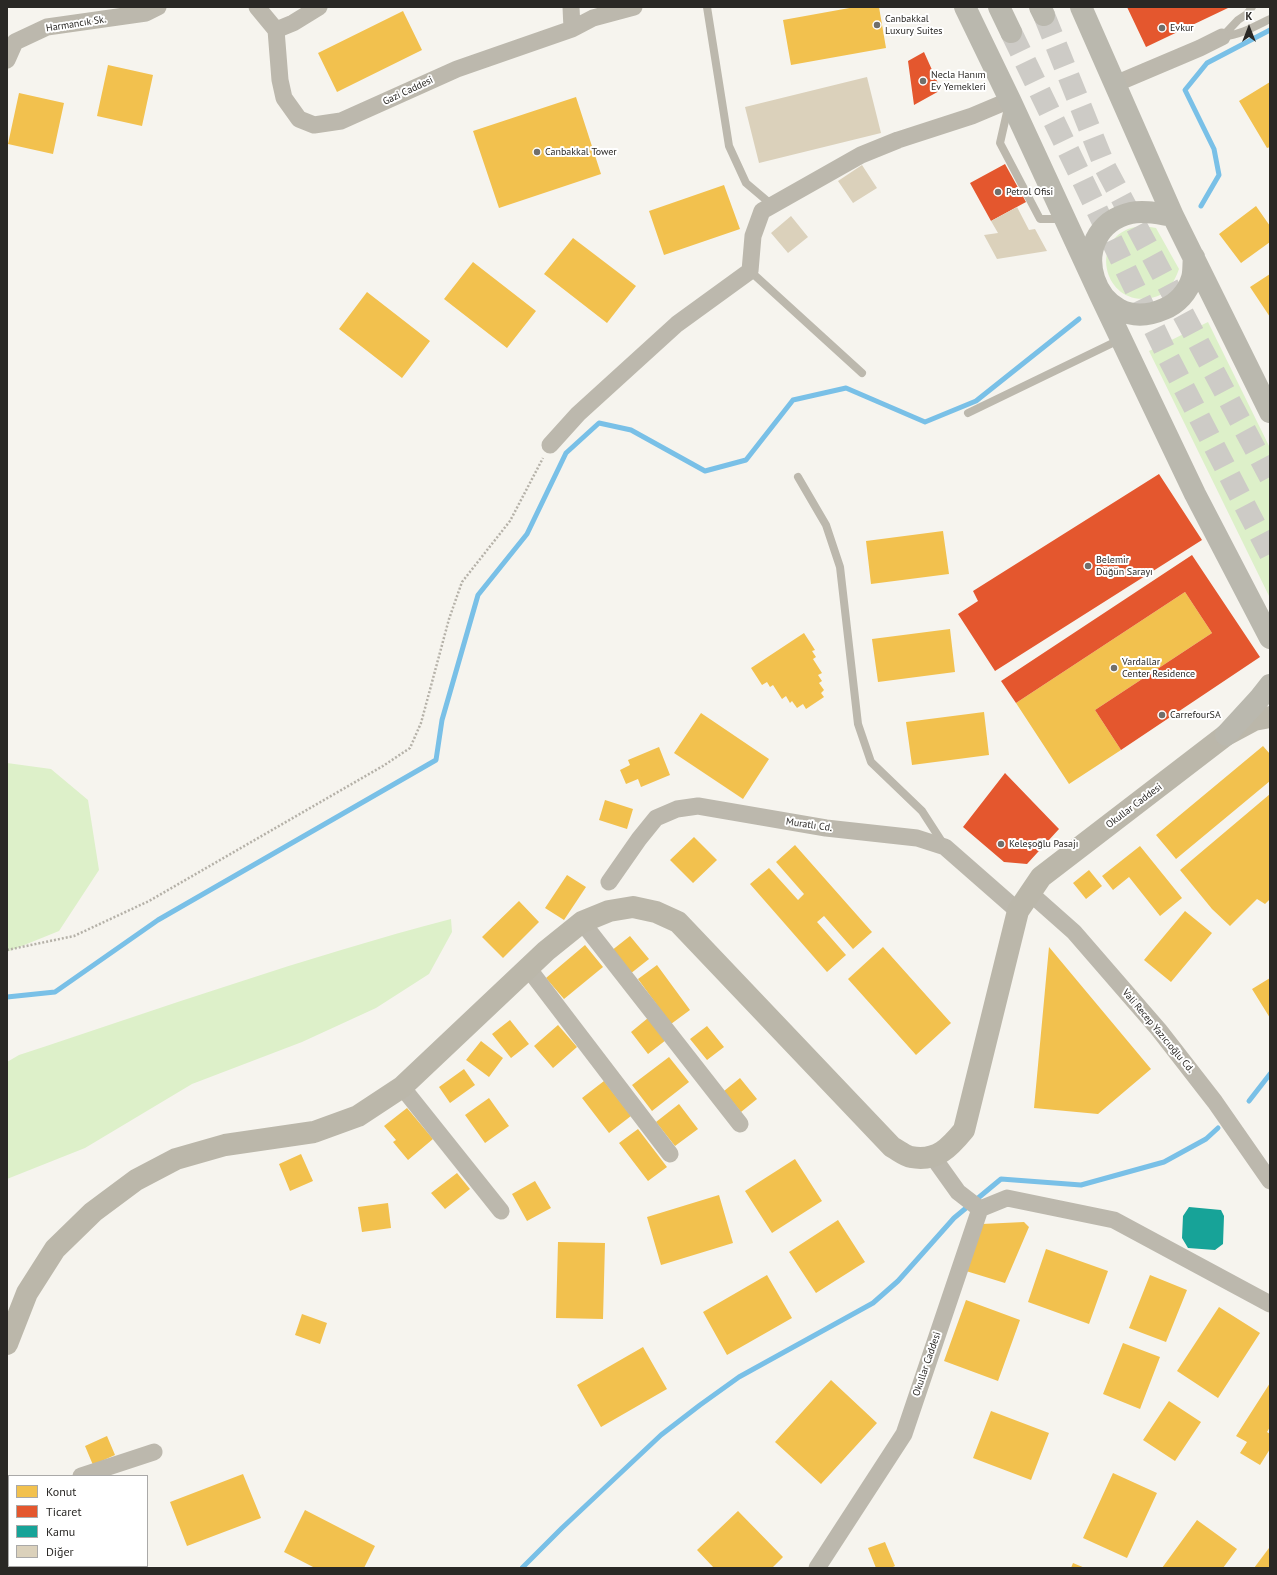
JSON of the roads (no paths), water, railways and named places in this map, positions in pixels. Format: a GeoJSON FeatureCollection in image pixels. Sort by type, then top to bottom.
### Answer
{"type":"FeatureCollection","features":[{"type":"Feature","properties":{"kind":"highway"},"geometry":{"type":"LineString","coordinates":[[965,7],[1195,494],[1270,638]]}},
{"type":"Feature","properties":{"kind":"highway"},"geometry":{"type":"LineString","coordinates":[[999,7],[1010,32]]}},
{"type":"Feature","properties":{"kind":"highway"},"geometry":{"type":"LineString","coordinates":[[1081,7],[1173,216],[1270,412]]}},
{"type":"Feature","properties":{"kind":"highway"},"geometry":{"type":"LineString","coordinates":[[1173,216],[1150,212],[1132,213],[1115,219],[1104,229],[1096,242],[1091,256],[1091,271],[1095,283],[1106,300],[1120,310],[1137,315],[1155,313],[1171,306],[1184,294],[1192,278],[1194,257]]}},
{"type":"Feature","properties":{"kind":"highway"},"geometry":{"type":"LineString","coordinates":[[1226,734],[1270,685]]}},
{"type":"Feature","properties":{"kind":"street","name":"Harmancık Sk."},"geometry":{"type":"LineString","coordinates":[[7,60],[15,42],[47,27],[146,13],[158,7]]}},
{"type":"Feature","properties":{"kind":"street"},"geometry":{"type":"LineString","coordinates":[[257,7],[276,30],[293,23],[319,7]]}},
{"type":"Feature","properties":{"kind":"street"},"geometry":{"type":"LineString","coordinates":[[571,7],[572,28]]}},
{"type":"Feature","properties":{"kind":"street","name":"Gazi Caddesi"},"geometry":{"type":"LineString","coordinates":[[276,30],[280,80],[284,98],[299,119],[314,125],[341,121],[457,69],[572,28],[593,18],[634,7]]}},
{"type":"Feature","properties":{"kind":"street"},"geometry":{"type":"LineString","coordinates":[[1115,84],[1200,48],[1222,37]]}},
{"type":"Feature","properties":{"kind":"street"},"geometry":{"type":"LineString","coordinates":[[550,445],[578,414],[677,324],[750,271],[754,236],[762,211],[861,155],[898,140],[972,116],[1010,100]]}},
{"type":"Feature","properties":{"kind":"street","name":"Okullar Caddesi"},"geometry":{"type":"LineString","coordinates":[[932,1157],[949,1148],[964,1130],[1018,911],[1036,885],[1226,734],[1254,720],[1270,717]]}},
{"type":"Feature","properties":{"kind":"street","name":"Muratlı Cd."},"geometry":{"type":"LineString","coordinates":[[609,882],[639,838],[656,818],[677,809],[698,806],[826,828],[917,838],[945,847],[1018,911]]}},
{"type":"Feature","properties":{"kind":"street","name":"Vali Recep Yazıcıoğlu Cd."},"geometry":{"type":"LineString","coordinates":[[1036,885],[1074,932],[1159,1030],[1215,1102],[1270,1181]]}},
{"type":"Feature","properties":{"kind":"street"},"geometry":{"type":"LineString","coordinates":[[7,1344],[27,1293],[55,1250],[94,1212],[136,1180],[176,1159],[225,1146],[314,1132],[358,1116],[402,1087],[528,968],[582,922],[609,911],[633,907],[656,912],[678,922],[892,1147],[911,1157],[932,1157],[958,1192],[980,1209],[1007,1198],[1114,1220],[1270,1304]]}},
{"type":"Feature","properties":{"kind":"street"},"geometry":{"type":"LineString","coordinates":[[582,922],[740,1124]]}},
{"type":"Feature","properties":{"kind":"street"},"geometry":{"type":"LineString","coordinates":[[528,968],[670,1154]]}},
{"type":"Feature","properties":{"kind":"street"},"geometry":{"type":"LineString","coordinates":[[402,1087],[501,1211]]}},
{"type":"Feature","properties":{"kind":"street","name":"Okullar Caddesi"},"geometry":{"type":"LineString","coordinates":[[817,1568],[904,1434],[980,1209]]}},
{"type":"Feature","properties":{"kind":"street"},"geometry":{"type":"LineString","coordinates":[[84,1475],[154,1452]]}},
{"type":"Feature","properties":{"kind":"lane"},"geometry":{"type":"LineString","coordinates":[[707,7],[729,146],[746,183],[772,205]]}},
{"type":"Feature","properties":{"kind":"lane"},"geometry":{"type":"LineString","coordinates":[[1222,37],[1238,20],[1247,14],[1252,7]]}},
{"type":"Feature","properties":{"kind":"lane"},"geometry":{"type":"LineString","coordinates":[[1222,37],[1247,31],[1270,19]]}},
{"type":"Feature","properties":{"kind":"lane"},"geometry":{"type":"LineString","coordinates":[[750,271],[862,373]]}},
{"type":"Feature","properties":{"kind":"lane"},"geometry":{"type":"LineString","coordinates":[[968,413],[1122,339]]}},
{"type":"Feature","properties":{"kind":"lane"},"geometry":{"type":"LineString","coordinates":[[798,477],[826,525],[840,568],[858,724],[871,762],[922,811],[945,847]]}},
{"type":"Feature","properties":{"kind":"waterway"},"geometry":{"type":"LineString","coordinates":[[1201,206],[1219,175],[1214,149],[1185,90],[1207,63],[1270,30]]}},
{"type":"Feature","properties":{"kind":"waterway"},"geometry":{"type":"LineString","coordinates":[[7,997],[55,992],[158,920],[436,760],[442,720],[478,595],[527,534],[566,453],[599,423],[631,430],[705,471],[746,460],[793,400],[846,388],[925,422],[976,401],[1079,319]]}},
{"type":"Feature","properties":{"kind":"waterway"},"geometry":{"type":"LineString","coordinates":[[1249,1101],[1270,1074]]}},
{"type":"Feature","properties":{"kind":"waterway"},"geometry":{"type":"LineString","coordinates":[[522,1568],[562,1528],[661,1435],[739,1377],[873,1303],[898,1281],[954,1218],[1001,1179],[1081,1185],[1164,1162],[1206,1139],[1218,1128]]}},
{"type":"Feature","properties":{"kind":"tunnel"},"geometry":{"type":"LineString","coordinates":[[1044,15],[1105,167],[1270,477]]}},
{"type":"Feature","properties":{"kind":"tunnel"},"geometry":{"type":"LineString","coordinates":[[1011,32],[1167,355],[1270,554]]}},
{"type":"Feature","properties":{"kind":"place","name":"Canbakkal Luxury Suites"},"geometry":{"type":"Point","coordinates":[877,25]}},
{"type":"Feature","properties":{"kind":"place","name":"Evkur"},"geometry":{"type":"Point","coordinates":[1162,28]}},
{"type":"Feature","properties":{"kind":"place","name":"Necla Hanım Ev Yemekleri"},"geometry":{"type":"Point","coordinates":[923,81]}},
{"type":"Feature","properties":{"kind":"place","name":"Canbakkal Tower"},"geometry":{"type":"Point","coordinates":[537,152]}},
{"type":"Feature","properties":{"kind":"place","name":"Petrol Ofisi"},"geometry":{"type":"Point","coordinates":[998,192]}},
{"type":"Feature","properties":{"kind":"place","name":"Belemir Düğün Sarayı"},"geometry":{"type":"Point","coordinates":[1088,566]}},
{"type":"Feature","properties":{"kind":"place","name":"Vardallar Center Residence"},"geometry":{"type":"Point","coordinates":[1114,668]}},
{"type":"Feature","properties":{"kind":"place","name":"CarrefourSA"},"geometry":{"type":"Point","coordinates":[1162,715]}},
{"type":"Feature","properties":{"kind":"place","name":"Keleşoğlu Pasajı"},"geometry":{"type":"Point","coordinates":[1001,844]}}]}
